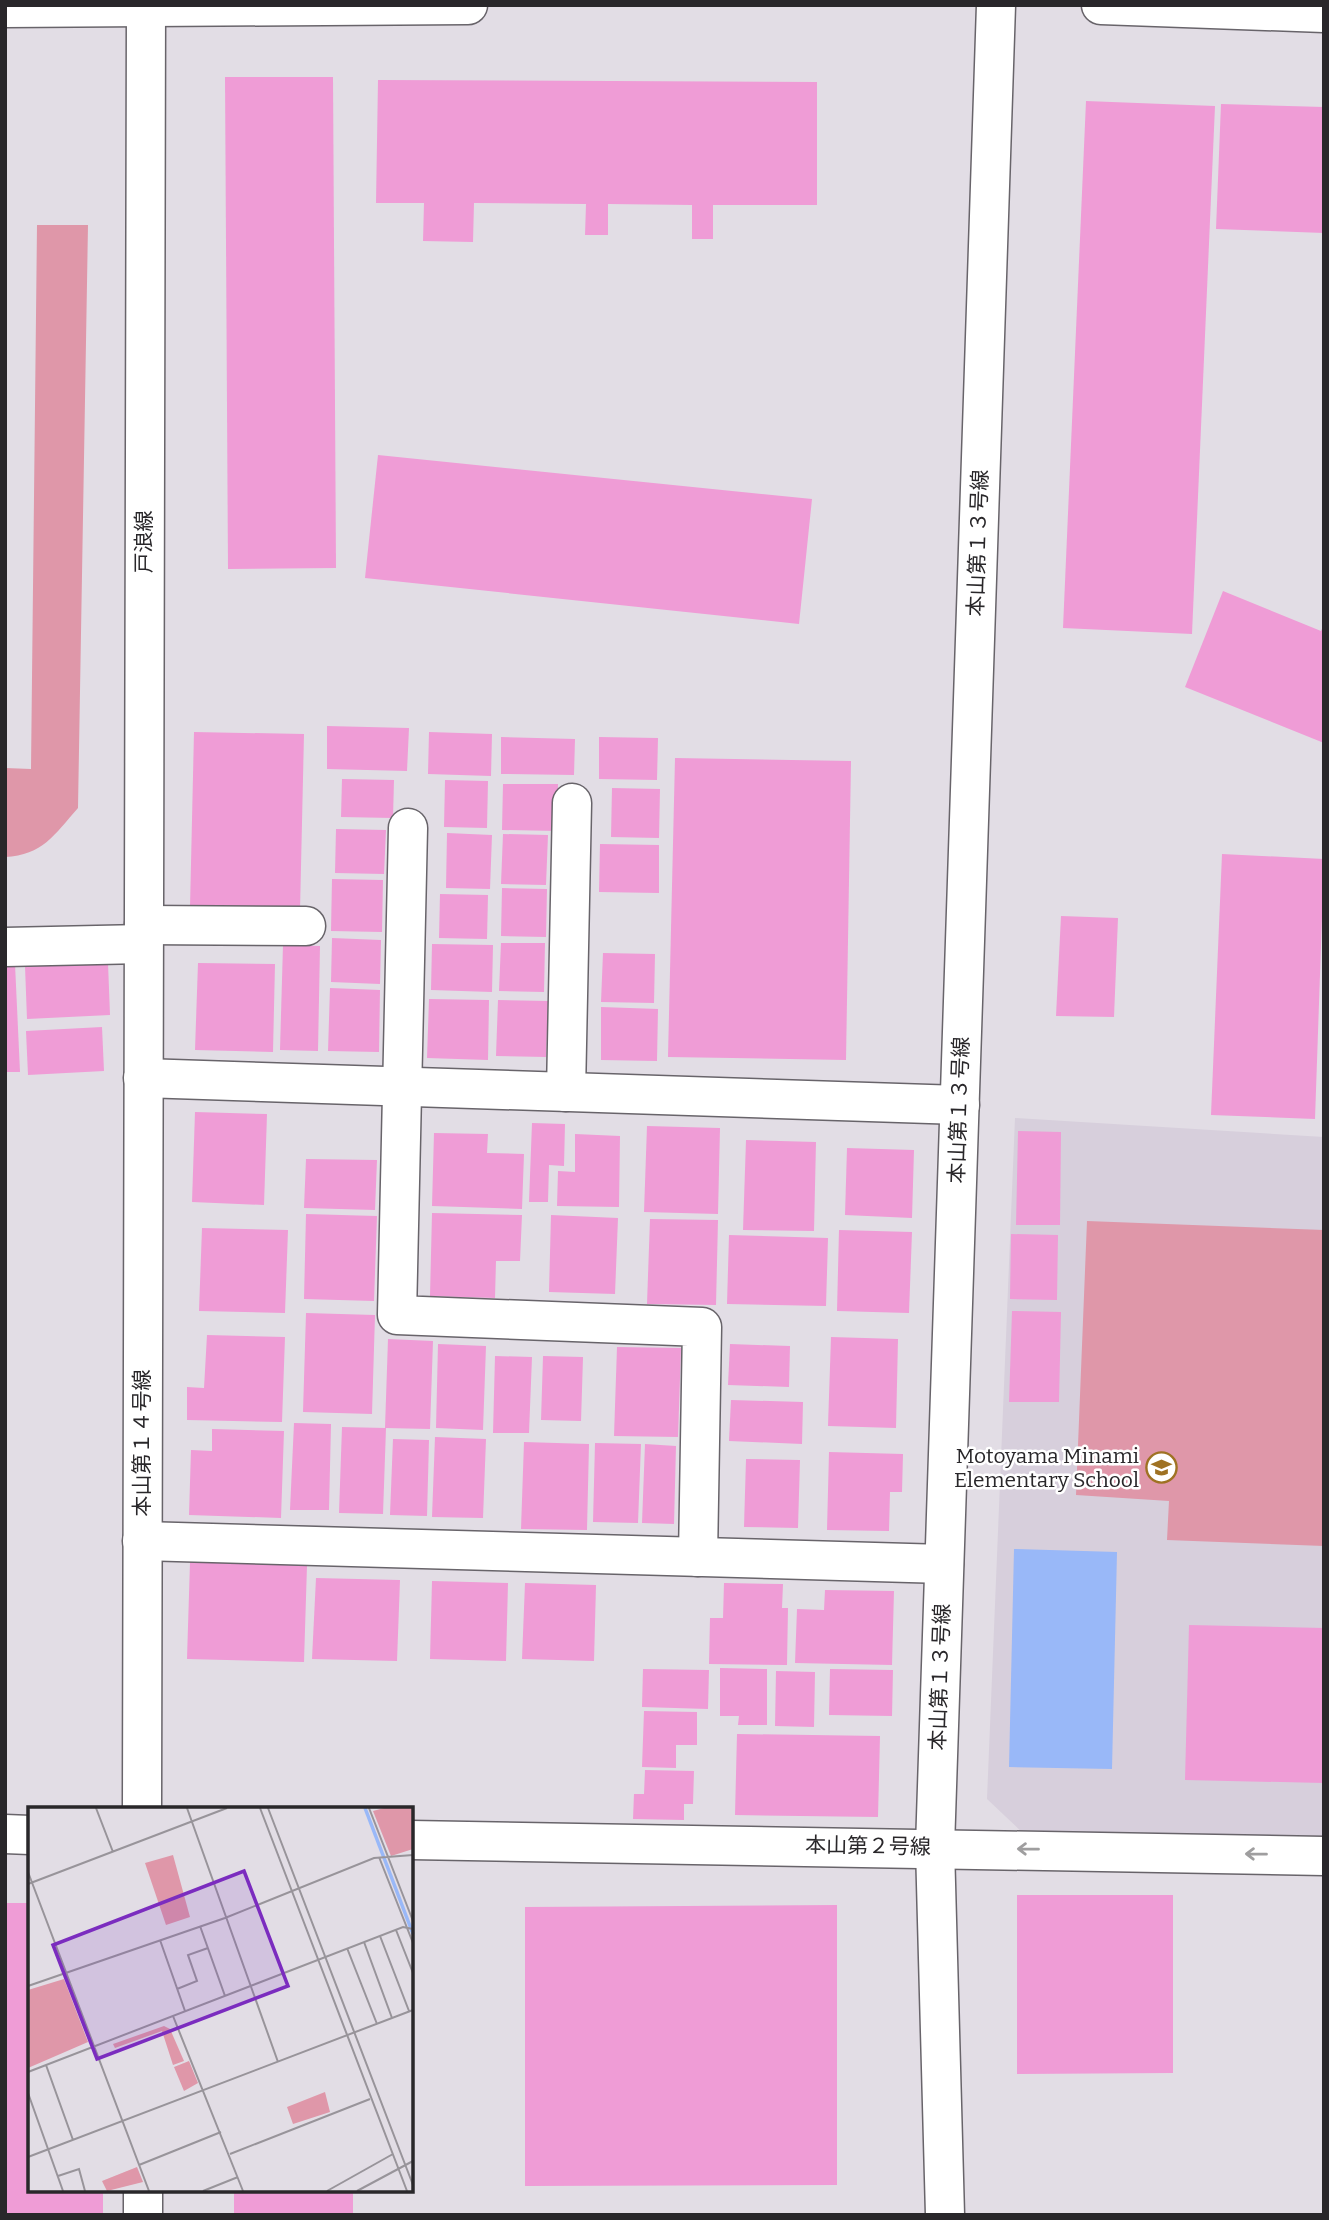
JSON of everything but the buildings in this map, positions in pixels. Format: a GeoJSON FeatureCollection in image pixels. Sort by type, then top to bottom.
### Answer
{"type":"FeatureCollection","features":[{"type":"Feature","properties":{"kind":"street"},"geometry":{"type":"LineString","coordinates":[[5,8],[468,5]]}},
{"type":"Feature","properties":{"kind":"street","name":"本山第１３号線"},"geometry":{"type":"LineString","coordinates":[[945,2215],[934,1847],[996,5]]}},
{"type":"Feature","properties":{"kind":"street"},"geometry":{"type":"LineString","coordinates":[[1101,5],[1324,13]]}},
{"type":"Feature","properties":{"kind":"street","name":"戸浪線"},"geometry":{"type":"LineString","coordinates":[[144,1078],[146,6]]}},
{"type":"Feature","properties":{"kind":"street"},"geometry":{"type":"LineString","coordinates":[[566,1092],[572,803]]}},
{"type":"Feature","properties":{"kind":"street"},"geometry":{"type":"LineString","coordinates":[[408,828],[397,1315],[702,1327],[698,1557]]}},
{"type":"Feature","properties":{"kind":"street"},"geometry":{"type":"LineString","coordinates":[[5,947],[144,934],[306,926]]}},
{"type":"Feature","properties":{"kind":"street"},"geometry":{"type":"LineString","coordinates":[[144,1078],[960,1105]]}},
{"type":"Feature","properties":{"kind":"street","name":"本山第１４号線"},"geometry":{"type":"LineString","coordinates":[[142,1807],[144,1078]]}},
{"type":"Feature","properties":{"kind":"street"},"geometry":{"type":"LineString","coordinates":[[142,1541],[944,1564]]}},
{"type":"Feature","properties":{"kind":"street"},"geometry":{"type":"LineString","coordinates":[[5,1834],[28,1835]]}},
{"type":"Feature","properties":{"kind":"street","name":"本山第２号線"},"geometry":{"type":"LineString","coordinates":[[413,1840],[934,1847],[1324,1856]]}},
{"type":"Feature","properties":{"kind":"street"},"geometry":{"type":"LineString","coordinates":[[142,2192],[142,2215]]}},
{"type":"Feature","properties":{"kind":"shaded area"},"geometry":{"type":"Polygon","coordinates":[[[37,225],[88,225],[78,808],[47,842],[29,852],[5,857],[5,768],[31,769],[37,225]]]}},
{"type":"Feature","properties":{"kind":"shaded area","name":"Motoyama Minami Elementary School"},"geometry":{"type":"Polygon","coordinates":[[[1015,1118],[1324,1137],[1324,1840],[1024,1834],[987,1799],[1015,1118]]]}},
{"type":"Feature","properties":{"kind":"shaded area"},"geometry":{"type":"Polygon","coordinates":[[[1087,1221],[1324,1230],[1324,1546],[1167,1540],[1169,1501],[1076,1495],[1087,1221]]]}},
{"type":"Feature","properties":{"kind":"water"},"geometry":{"type":"Polygon","coordinates":[[[1014,1549],[1117,1552],[1112,1769],[1009,1767],[1014,1549]]]}},
{"type":"Feature","properties":{"kind":"place","name":"Motoyama Minami Elementary School"},"geometry":{"type":"Point","coordinates":[1162,1468]}}]}
